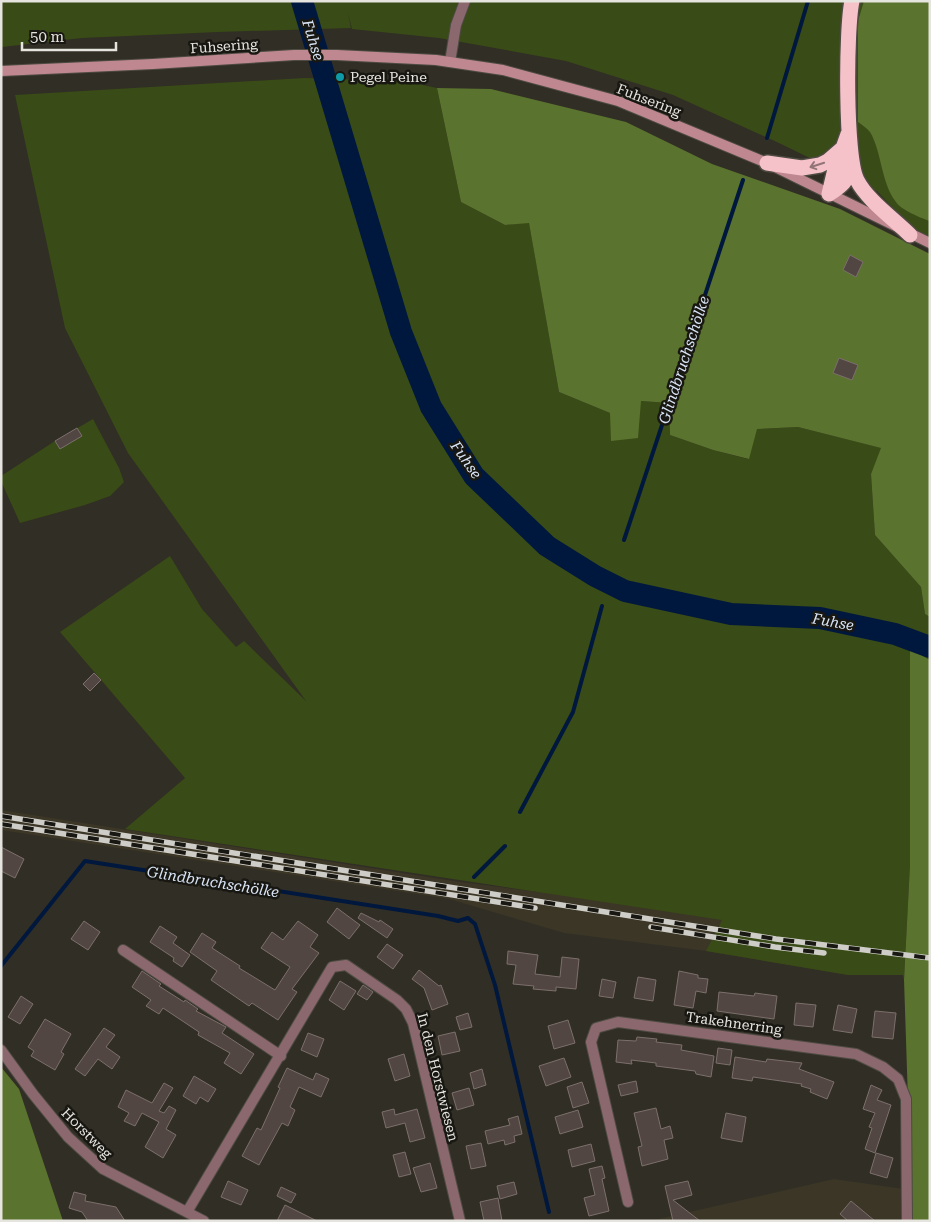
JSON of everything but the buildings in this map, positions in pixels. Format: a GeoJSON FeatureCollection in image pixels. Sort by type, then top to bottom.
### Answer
{"type":"FeatureCollection","features":[{"type":"Feature","properties":{"kind":"highway"},"geometry":{"type":"LineString","coordinates":[[852,1],[849,34],[849,132],[852,166],[863,190],[910,234]]}},
{"type":"Feature","properties":{"kind":"highway"},"geometry":{"type":"LineString","coordinates":[[829,194],[835,168],[849,132]]}},
{"type":"Feature","properties":{"kind":"highway"},"geometry":{"type":"LineString","coordinates":[[767,162],[802,168],[811,167],[828,161],[843,148]]}},
{"type":"Feature","properties":{"kind":"highway"},"geometry":{"type":"LineString","coordinates":[[829,194],[842,186],[847,180],[852,166]]}},
{"type":"Feature","properties":{"kind":"main road","name":"Fuhsering"},"geometry":{"type":"LineString","coordinates":[[4,71],[294,55],[337,55],[450,62],[510,72],[618,101],[767,162],[930,243]]}},
{"type":"Feature","properties":{"kind":"street"},"geometry":{"type":"LineString","coordinates":[[450,62],[456,25],[465,1]]}},
{"type":"Feature","properties":{"kind":"street"},"geometry":{"type":"LineString","coordinates":[[124,950],[281,1056]]}},
{"type":"Feature","properties":{"kind":"street","name":"In den Horstwiesen"},"geometry":{"type":"LineString","coordinates":[[187,1212],[332,967],[346,965],[397,1000],[406,1009],[413,1023],[460,1221]]}},
{"type":"Feature","properties":{"kind":"street","name":"Trakehnerring"},"geometry":{"type":"LineString","coordinates":[[628,1202],[591,1042],[596,1028],[618,1022],[856,1054],[883,1067],[898,1079],[906,1099],[908,1221]]}},
{"type":"Feature","properties":{"kind":"street","name":"Horstweg"},"geometry":{"type":"LineString","coordinates":[[1,1050],[33,1094],[68,1136],[103,1169],[204,1221]]}},
{"type":"Feature","properties":{"kind":"shaded area"},"geometry":{"type":"Polygon","coordinates":[[[1,810],[454,881],[836,930],[904,975],[848,975],[706,951],[564,933],[449,899],[1,830],[1,810]]]}},
{"type":"Feature","properties":{"kind":"shaded area"},"geometry":{"type":"Polygon","coordinates":[[[834,1179],[911,1190],[912,1221],[650,1221],[834,1179]]]}},
{"type":"Feature","properties":{"kind":"green space"},"geometry":{"type":"Polygon","coordinates":[[[1,1],[930,1],[930,247],[877,191],[779,143],[673,95],[566,61],[439,38],[352,29],[348,13],[351,28],[82,38],[2,47],[1,1]]]}},
{"type":"Feature","properties":{"kind":"green space"},"geometry":{"type":"Polygon","coordinates":[[[864,1],[930,1],[930,221],[907,211],[896,202],[887,186],[874,140],[869,131],[858,122],[858,21],[864,1]]]}},
{"type":"Feature","properties":{"kind":"green space"},"geometry":{"type":"Polygon","coordinates":[[[305,78],[404,81],[437,88],[461,202],[505,225],[529,222],[559,392],[610,413],[641,401],[669,403],[670,435],[713,450],[748,459],[756,429],[798,427],[882,448],[871,474],[875,535],[921,587],[925,614],[930,617],[930,660],[911,650],[910,865],[904,980],[903,975],[848,975],[706,951],[722,920],[125,829],[185,778],[60,632],[170,556],[202,609],[236,647],[244,641],[306,701],[128,453],[65,328],[15,95],[305,78]]]}},
{"type":"Feature","properties":{"kind":"green space"},"geometry":{"type":"Polygon","coordinates":[[[437,88],[491,89],[626,122],[712,164],[840,209],[930,254],[930,617],[925,614],[921,587],[875,535],[871,474],[881,448],[798,427],[757,429],[749,459],[713,450],[670,435],[669,403],[641,401],[638,438],[611,441],[610,413],[559,392],[529,223],[505,225],[461,202],[437,88]]]}},
{"type":"Feature","properties":{"kind":"green space"},"geometry":{"type":"Polygon","coordinates":[[[93,419],[119,468],[124,482],[110,496],[20,523],[1,481],[1,476],[93,419]]]}},
{"type":"Feature","properties":{"kind":"green space"},"geometry":{"type":"Polygon","coordinates":[[[910,649],[930,660],[930,1221],[912,1221],[904,980],[910,865],[910,649]]]}},
{"type":"Feature","properties":{"kind":"green space"},"geometry":{"type":"Polygon","coordinates":[[[1,1067],[19,1089],[63,1221],[1,1221],[1,1067]]]}},
{"type":"Feature","properties":{"kind":"waterway","name":"Fuhse"},"geometry":{"type":"LineString","coordinates":[[302,1],[401,332],[431,407],[474,476],[547,546],[595,576],[625,591],[731,614],[820,618],[895,634],[930,647]]}},
{"type":"Feature","properties":{"kind":"waterway","name":"Glindbruchschölke"},"geometry":{"type":"LineString","coordinates":[[767,138],[808,1]]}},
{"type":"Feature","properties":{"kind":"waterway","name":"Glindbruchschölke"},"geometry":{"type":"LineString","coordinates":[[624,540],[743,180]]}},
{"type":"Feature","properties":{"kind":"waterway","name":"Glindbruchschölke"},"geometry":{"type":"LineString","coordinates":[[520,812],[573,712],[602,606]]}},
{"type":"Feature","properties":{"kind":"waterway","name":"Glindbruchschölke"},"geometry":{"type":"LineString","coordinates":[[474,877],[505,846]]}},
{"type":"Feature","properties":{"kind":"waterway","name":"Glindbruchschölke"},"geometry":{"type":"LineString","coordinates":[[1,966],[85,861],[438,916],[458,921],[468,918]]}},
{"type":"Feature","properties":{"kind":"waterway"},"geometry":{"type":"LineString","coordinates":[[468,918],[475,924],[495,985],[549,1212]]}},
{"type":"Feature","properties":{"kind":"railway"},"geometry":{"type":"LineString","coordinates":[[1,816],[776,939],[930,958]]}},
{"type":"Feature","properties":{"kind":"railway"},"geometry":{"type":"LineString","coordinates":[[1,824],[535,908]]}},
{"type":"Feature","properties":{"kind":"railway"},"geometry":{"type":"LineString","coordinates":[[651,927],[824,953]]}},
{"type":"Feature","properties":{"kind":"place","name":"Pegel Peine"},"geometry":{"type":"Point","coordinates":[340,77]}}]}
